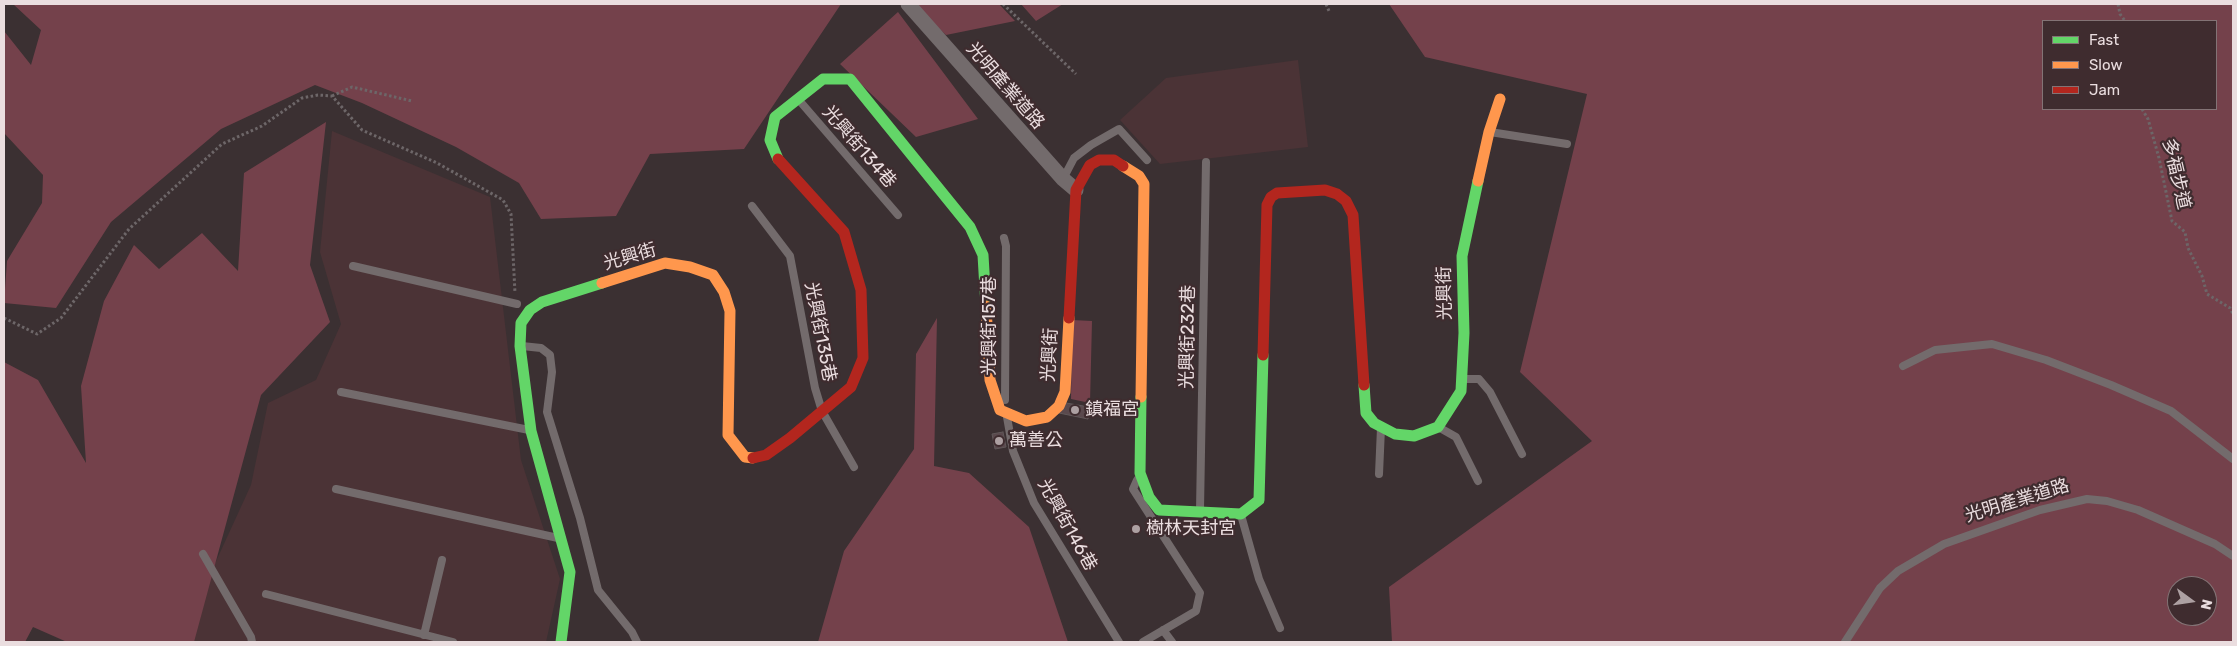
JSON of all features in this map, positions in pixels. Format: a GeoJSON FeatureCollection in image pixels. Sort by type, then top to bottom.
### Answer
{"type":"FeatureCollection","features":[{"type":"Feature","properties":{"kind":"street","name":"光明產業道路"},"geometry":{"type":"LineString","coordinates":[[908,4],[1062,179],[1076,190]]}},
{"type":"Feature","properties":{"kind":"street","name":"光興街"},"geometry":{"type":"LineString","coordinates":[[561,642],[570,572],[559,538],[531,431],[520,346],[521,323],[530,310],[542,302],[666,263],[690,267],[713,275],[724,292],[730,311],[728,435],[745,457],[756,459],[766,455],[790,438],[851,386],[863,358],[861,290],[844,232],[778,158],[770,140],[775,116],[823,79],[850,79],[970,227],[983,255],[990,380],[1000,410],[1026,420],[1047,417],[1059,406],[1066,392],[1076,190],[1090,165],[1099,160],[1114,160],[1140,176],[1144,184],[1145,207],[1140,473],[1149,497],[1159,510],[1241,514]]}},
{"type":"Feature","properties":{"kind":"street","name":"光興街"},"geometry":{"type":"LineString","coordinates":[[1438,427],[1461,391],[1464,333],[1462,256],[1489,132],[1500,99]]}},
{"type":"Feature","properties":{"kind":"street"},"geometry":{"type":"LineString","coordinates":[[1241,514],[1258,500],[1261,482],[1266,220],[1267,206],[1271,197],[1276,194],[1325,190],[1337,194],[1346,201],[1353,215],[1366,413],[1381,428],[1396,434],[1414,436],[1438,427]]}},
{"type":"Feature","properties":{"kind":"lane","name":"光興街134巷"},"geometry":{"type":"LineString","coordinates":[[798,99],[898,215]]}},
{"type":"Feature","properties":{"kind":"lane"},"geometry":{"type":"LineString","coordinates":[[1062,179],[1074,158],[1091,145],[1119,129],[1147,160]]}},
{"type":"Feature","properties":{"kind":"lane"},"geometry":{"type":"LineString","coordinates":[[1489,132],[1567,144]]}},
{"type":"Feature","properties":{"kind":"lane","name":"光興街232巷"},"geometry":{"type":"LineString","coordinates":[[1200,513],[1206,162]]}},
{"type":"Feature","properties":{"kind":"lane","name":"光興街135巷"},"geometry":{"type":"LineString","coordinates":[[752,206],[790,256],[815,388],[822,411],[854,467]]}},
{"type":"Feature","properties":{"kind":"lane","name":"光興街157巷"},"geometry":{"type":"LineString","coordinates":[[1004,238],[1006,246],[1005,391],[1007,414]]}},
{"type":"Feature","properties":{"kind":"lane"},"geometry":{"type":"LineString","coordinates":[[353,266],[517,304]]}},
{"type":"Feature","properties":{"kind":"lane"},"geometry":{"type":"LineString","coordinates":[[1903,366],[1935,350],[1992,344],[2046,360],[2171,411],[2233,459]]}},
{"type":"Feature","properties":{"kind":"lane"},"geometry":{"type":"LineString","coordinates":[[520,346],[541,348],[550,355],[552,372],[547,412],[580,518],[598,590],[632,632],[637,642]]}},
{"type":"Feature","properties":{"kind":"lane"},"geometry":{"type":"LineString","coordinates":[[1462,379],[1479,379],[1490,392],[1522,454]]}},
{"type":"Feature","properties":{"kind":"lane"},"geometry":{"type":"LineString","coordinates":[[341,392],[531,431]]}},
{"type":"Feature","properties":{"kind":"lane","name":"光興街146巷"},"geometry":{"type":"LineString","coordinates":[[1007,414],[1013,451],[1034,503],[1119,642]]}},
{"type":"Feature","properties":{"kind":"lane"},"geometry":{"type":"LineString","coordinates":[[1438,427],[1456,437],[1478,481]]}},
{"type":"Feature","properties":{"kind":"lane"},"geometry":{"type":"LineString","coordinates":[[1379,474],[1381,428]]}},
{"type":"Feature","properties":{"kind":"lane"},"geometry":{"type":"LineString","coordinates":[[1140,473],[1133,489],[1200,593],[1196,611],[1143,642]]}},
{"type":"Feature","properties":{"kind":"lane"},"geometry":{"type":"LineString","coordinates":[[336,489],[559,538]]}},
{"type":"Feature","properties":{"kind":"lane","name":"光明產業道路"},"geometry":{"type":"LineString","coordinates":[[1845,642],[1880,588],[1898,571],[1944,544],[2040,510],[2087,499],[2107,501],[2138,510],[2215,544],[2233,556]]}},
{"type":"Feature","properties":{"kind":"lane"},"geometry":{"type":"LineString","coordinates":[[1241,514],[1259,580],[1280,628]]}},
{"type":"Feature","properties":{"kind":"lane"},"geometry":{"type":"LineString","coordinates":[[203,554],[251,637],[252,642]]}},
{"type":"Feature","properties":{"kind":"lane"},"geometry":{"type":"LineString","coordinates":[[424,635],[442,560]]}},
{"type":"Feature","properties":{"kind":"lane"},"geometry":{"type":"LineString","coordinates":[[266,594],[453,642]]}},
{"type":"Feature","properties":{"kind":"lane"},"geometry":{"type":"LineString","coordinates":[[1163,630],[1172,642]]}},
{"type":"Feature","properties":{"kind":"path"},"geometry":{"type":"LineString","coordinates":[[1004,4],[1076,74]]}},
{"type":"Feature","properties":{"kind":"path"},"geometry":{"type":"LineString","coordinates":[[1326,4],[1329,11]]}},
{"type":"Feature","properties":{"kind":"path"},"geometry":{"type":"LineString","coordinates":[[2118,4],[2120,14],[2124,20]]}},
{"type":"Feature","properties":{"kind":"path"},"geometry":{"type":"LineString","coordinates":[[4,318],[37,334],[61,318],[129,229],[222,144],[262,126],[302,98],[318,95],[332,96],[352,87],[412,101]]}},
{"type":"Feature","properties":{"kind":"path"},"geometry":{"type":"LineString","coordinates":[[332,96],[362,130],[437,164],[503,200],[511,214],[517,304]]}},
{"type":"Feature","properties":{"kind":"path","name":"多福步道"},"geometry":{"type":"LineString","coordinates":[[2143,110],[2148,119],[2159,158],[2172,221],[2185,232],[2188,248],[2202,276],[2207,294],[2230,308],[2233,314]]}},
{"type":"Feature","properties":{"kind":"shaded area"},"geometry":{"type":"Polygon","coordinates":[[[13,4],[841,4],[744,149],[650,154],[616,216],[541,219],[519,183],[456,147],[362,103],[315,85],[221,129],[111,222],[56,308],[4,303],[7,261],[42,203],[43,175],[4,133],[4,31],[31,65],[41,30],[13,4]]]}},
{"type":"Feature","properties":{"kind":"shaded area"},"geometry":{"type":"Polygon","coordinates":[[[912,4],[999,4],[1015,21],[946,35],[912,4]]]}},
{"type":"Feature","properties":{"kind":"shaded area"},"geometry":{"type":"Polygon","coordinates":[[[1021,4],[1063,4],[1036,21],[1021,4]]]}},
{"type":"Feature","properties":{"kind":"shaded area"},"geometry":{"type":"Polygon","coordinates":[[[1389,4],[2233,4],[2233,642],[1392,642],[1389,587],[1592,441],[1520,372],[1587,94],[1425,57],[1389,4]]]}},
{"type":"Feature","properties":{"kind":"shaded area"},"geometry":{"type":"Polygon","coordinates":[[[898,12],[978,119],[916,137],[840,64],[898,12]]]}},
{"type":"Feature","properties":{"kind":"shaded area"},"geometry":{"type":"Polygon","coordinates":[[[1298,60],[1308,147],[1160,164],[1120,120],[1166,78],[1298,60]]]}},
{"type":"Feature","properties":{"kind":"shaded area"},"geometry":{"type":"Polygon","coordinates":[[[326,122],[310,265],[330,322],[261,395],[194,642],[67,642],[33,627],[25,642],[4,642],[4,362],[38,380],[86,463],[81,386],[104,301],[134,245],[159,269],[202,233],[238,271],[244,173],[326,122]]]}},
{"type":"Feature","properties":{"kind":"shaded area"},"geometry":{"type":"Polygon","coordinates":[[[332,131],[490,197],[521,460],[560,579],[546,642],[179,642],[251,485],[268,403],[316,380],[341,324],[320,252],[332,131]]]}},
{"type":"Feature","properties":{"kind":"shaded area"},"geometry":{"type":"Polygon","coordinates":[[[937,318],[934,466],[969,473],[1029,527],[1068,642],[818,642],[844,551],[914,449],[916,354],[937,318]]]}},
{"type":"Feature","properties":{"kind":"shaded area"},"geometry":{"type":"Polygon","coordinates":[[[1072,320],[1092,321],[1090,403],[1071,399],[1072,320]]]}},
{"type":"Feature","properties":{"kind":"building","name":"鎮福宮"},"geometry":{"type":"Polygon","coordinates":[[[1066,403],[1089,407],[1088,419],[1059,413],[1066,403]]]}},
{"type":"Feature","properties":{"kind":"building","name":"萬善公"},"geometry":{"type":"Polygon","coordinates":[[[1003,432],[1006,447],[995,449],[992,434],[1003,432]]]}},
{"type":"Feature","properties":{"kind":"traffic: fast"},"geometry":{"type":"LineString","coordinates":[[778,159],[770,140],[775,117],[823,79],[850,79],[970,227],[983,255],[986,306]]}},
{"type":"Feature","properties":{"kind":"traffic: fast"},"geometry":{"type":"LineString","coordinates":[[1364,385],[1366,413],[1374,423],[1395,434],[1414,436],[1438,427],[1461,391],[1464,333],[1462,256],[1478,181]]}},
{"type":"Feature","properties":{"kind":"traffic: fast"},"geometry":{"type":"LineString","coordinates":[[561,642],[570,572],[531,431],[520,346],[521,323],[530,310],[542,302],[602,283]]}},
{"type":"Feature","properties":{"kind":"traffic: fast"},"geometry":{"type":"LineString","coordinates":[[1141,397],[1140,473],[1149,497],[1159,510],[1241,514],[1259,500],[1263,355]]}},
{"type":"Feature","properties":{"kind":"traffic: slow"},"geometry":{"type":"LineString","coordinates":[[1478,181],[1489,132],[1500,99]]}},
{"type":"Feature","properties":{"kind":"traffic: slow"},"geometry":{"type":"LineString","coordinates":[[1123,166],[1139,176],[1144,184],[1141,397]]}},
{"type":"Feature","properties":{"kind":"traffic: slow"},"geometry":{"type":"LineString","coordinates":[[602,283],[665,263],[690,267],[713,275],[724,292],[730,311],[728,435],[745,457],[753,458]]}},
{"type":"Feature","properties":{"kind":"traffic: slow"},"geometry":{"type":"LineString","coordinates":[[986,306],[990,380],[1000,410],[1026,421],[1047,417],[1059,406],[1065,392],[1069,318]]}},
{"type":"Feature","properties":{"kind":"traffic: jam"},"geometry":{"type":"LineString","coordinates":[[753,458],[766,455],[790,438],[851,387],[863,358],[861,290],[844,232],[778,159]]}},
{"type":"Feature","properties":{"kind":"traffic: jam"},"geometry":{"type":"LineString","coordinates":[[1069,318],[1076,190],[1090,165],[1099,160],[1114,160],[1123,166]]}},
{"type":"Feature","properties":{"kind":"traffic: jam"},"geometry":{"type":"LineString","coordinates":[[1263,355],[1267,205],[1271,197],[1277,193],[1325,190],[1337,194],[1346,201],[1353,215],[1364,385]]}},
{"type":"Feature","properties":{"kind":"place","name":"鎮福宮"},"geometry":{"type":"Point","coordinates":[1075,410]}},
{"type":"Feature","properties":{"kind":"place","name":"萬善公"},"geometry":{"type":"Point","coordinates":[999,441]}},
{"type":"Feature","properties":{"kind":"place","name":"樹林天封宮"},"geometry":{"type":"Point","coordinates":[1136,529]}}]}
